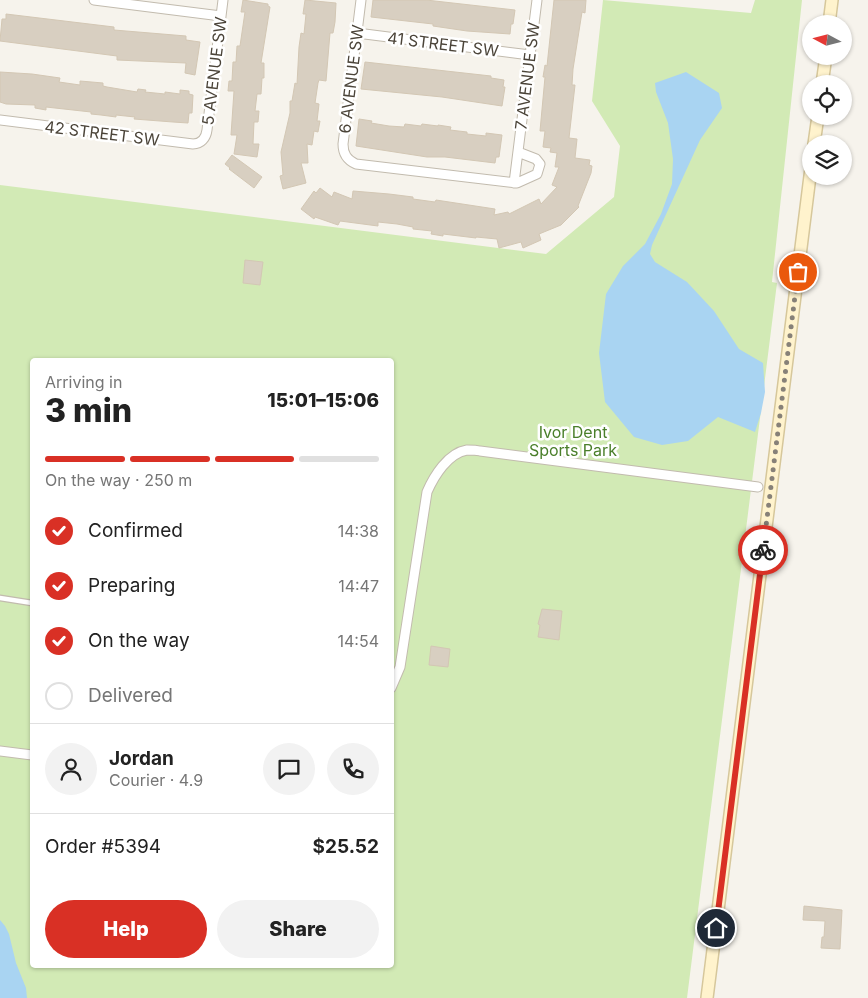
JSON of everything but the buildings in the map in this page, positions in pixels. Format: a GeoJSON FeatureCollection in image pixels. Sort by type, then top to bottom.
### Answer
{"type":"FeatureCollection","features":[{"type":"Feature","properties":{"kind":"main road"},"geometry":{"type":"LineString","coordinates":[[830,15],[832,0]]}},
{"type":"Feature","properties":{"kind":"main road"},"geometry":{"type":"LineString","coordinates":[[707,998],[809,185]]}},
{"type":"Feature","properties":{"kind":"street"},"geometry":{"type":"LineString","coordinates":[[94,0],[221,16]]}},
{"type":"Feature","properties":{"kind":"street","name":"5 AVENUE SW"},"geometry":{"type":"LineString","coordinates":[[203,140],[207,130],[223,0]]}},
{"type":"Feature","properties":{"kind":"street","name":"6 AVENUE SW"},"geometry":{"type":"LineString","coordinates":[[360,0],[343,144],[344,153],[347,158],[356,164],[514,183]]}},
{"type":"Feature","properties":{"kind":"street","name":"7 AVENUE SW"},"geometry":{"type":"LineString","coordinates":[[518,152],[536,159],[540,164],[540,168],[537,174],[532,177],[514,183],[537,0]]}},
{"type":"Feature","properties":{"kind":"street","name":"41 STREET SW"},"geometry":{"type":"LineString","coordinates":[[356,33],[530,55]]}},
{"type":"Feature","properties":{"kind":"street","name":"42 STREET SW"},"geometry":{"type":"LineString","coordinates":[[0,120],[193,144],[203,140]]}},
{"type":"Feature","properties":{"kind":"street"},"geometry":{"type":"LineString","coordinates":[[394,681],[400,667],[427,492],[432,480],[439,471],[457,455],[466,450],[758,487]]}},
{"type":"Feature","properties":{"kind":"street"},"geometry":{"type":"LineString","coordinates":[[0,751],[30,755]]}},
{"type":"Feature","properties":{"kind":"lane"},"geometry":{"type":"LineString","coordinates":[[0,598],[30,602]]}},
{"type":"Feature","properties":{"kind":"green space","name":"Ivor Dent Sports Park"},"geometry":{"type":"Polygon","coordinates":[[[603,0],[751,13],[755,0],[802,0],[772,282],[777,283],[687,998],[0,998],[0,185],[546,254],[614,197],[620,146],[592,101],[603,0]]]}},
{"type":"Feature","properties":{"kind":"water"},"geometry":{"type":"Polygon","coordinates":[[[686,72],[719,93],[722,108],[700,140],[652,245],[650,254],[655,262],[687,282],[714,311],[739,349],[763,363],[765,392],[755,432],[718,417],[688,441],[662,445],[634,437],[605,402],[599,353],[606,294],[623,266],[645,244],[661,214],[672,184],[673,159],[668,123],[656,92],[655,83],[686,72]]]}},
{"type":"Feature","properties":{"kind":"water"},"geometry":{"type":"Polygon","coordinates":[[[0,920],[9,934],[16,963],[26,988],[27,998],[0,998],[0,920]]]}},
{"type":"Feature","properties":{"kind":"way so far"},"geometry":{"type":"LineString","coordinates":[[763,550],[798,272]]}},
{"type":"Feature","properties":{"kind":"route"},"geometry":{"type":"LineString","coordinates":[[716,928],[763,550]]}}]}
